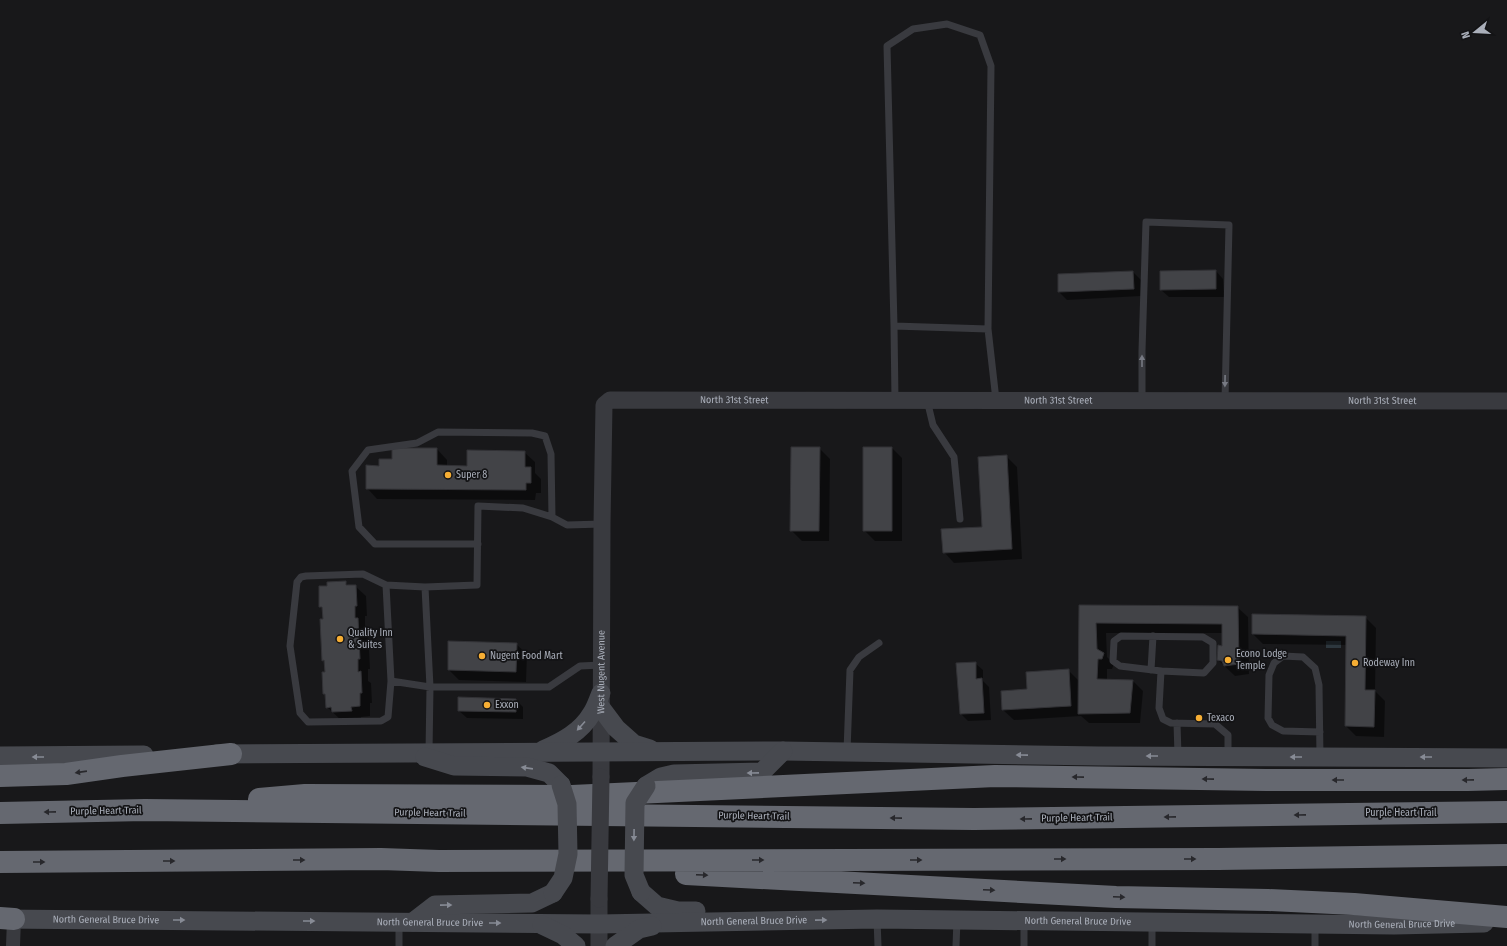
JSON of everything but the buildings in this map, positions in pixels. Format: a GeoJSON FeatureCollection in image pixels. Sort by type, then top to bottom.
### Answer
{"type":"FeatureCollection","features":[{"type":"Feature","properties":{"kind":"highway"},"geometry":{"type":"LineString","coordinates":[[0,776],[66,774],[122,766],[231,754]]}},
{"type":"Feature","properties":{"kind":"highway"},"geometry":{"type":"LineString","coordinates":[[145,810],[305,795],[572,796],[995,776],[1281,780],[1507,779]]}},
{"type":"Feature","properties":{"kind":"highway","name":"Purple Heart Trail"},"geometry":{"type":"LineString","coordinates":[[0,813],[145,810],[974,819],[1507,812]]}},
{"type":"Feature","properties":{"kind":"highway"},"geometry":{"type":"LineString","coordinates":[[439,861],[1218,859],[1507,855]]}},
{"type":"Feature","properties":{"kind":"highway"},"geometry":{"type":"LineString","coordinates":[[0,862],[381,859],[439,861],[1116,897],[1268,900],[1354,904],[1507,917]]}},
{"type":"Feature","properties":{"kind":"main road"},"geometry":{"type":"LineString","coordinates":[[539,752],[561,742],[578,730],[601,701],[616,728],[634,744],[659,752]]}},
{"type":"Feature","properties":{"kind":"main road"},"geometry":{"type":"LineString","coordinates":[[748,921],[735,912],[678,911],[657,906],[641,892],[634,875],[635,803],[646,786],[661,777],[674,774],[762,772],[783,751]]}},
{"type":"Feature","properties":{"kind":"main road"},"geometry":{"type":"LineString","coordinates":[[0,756],[39,757],[409,752],[783,751],[1507,758]]}},
{"type":"Feature","properties":{"kind":"main road"},"geometry":{"type":"LineString","coordinates":[[406,922],[435,905],[532,903],[553,893],[563,878],[568,854],[567,804],[561,785],[549,773],[527,767],[454,766],[409,752]]}},
{"type":"Feature","properties":{"kind":"main road","name":"North General Bruce Drive"},"geometry":{"type":"LineString","coordinates":[[5,919],[599,924],[878,919],[1394,925],[1507,923]]}},
{"type":"Feature","properties":{"kind":"main road"},"geometry":{"type":"LineString","coordinates":[[615,946],[639,929],[666,922]]}},
{"type":"Feature","properties":{"kind":"main road"},"geometry":{"type":"LineString","coordinates":[[538,923],[564,935],[576,946]]}},
{"type":"Feature","properties":{"kind":"street","name":"North 31st Street"},"geometry":{"type":"LineString","coordinates":[[610,400],[1507,401]]}},
{"type":"Feature","properties":{"kind":"street","name":"West Nugent Avenue"},"geometry":{"type":"LineString","coordinates":[[599,946],[604,405],[610,400]]}},
{"type":"Feature","properties":{"kind":"street"},"geometry":{"type":"LineString","coordinates":[[5,919],[13,946]]}},
{"type":"Feature","properties":{"kind":"lane"},"geometry":{"type":"LineString","coordinates":[[895,400],[887,46],[913,29],[947,24],[980,35],[991,66],[988,329],[996,400]]}},
{"type":"Feature","properties":{"kind":"lane"},"geometry":{"type":"LineString","coordinates":[[1142,400],[1146,222],[1228,225],[1225,400]]}},
{"type":"Feature","properties":{"kind":"lane"},"geometry":{"type":"LineString","coordinates":[[894,326],[988,329]]}},
{"type":"Feature","properties":{"kind":"lane"},"geometry":{"type":"LineString","coordinates":[[927,400],[933,425],[954,457],[960,519]]}},
{"type":"Feature","properties":{"kind":"lane"},"geometry":{"type":"LineString","coordinates":[[478,544],[375,544],[359,527],[352,471],[368,450],[417,443],[438,432],[532,433],[546,436],[551,454],[552,517]]}},
{"type":"Feature","properties":{"kind":"lane"},"geometry":{"type":"LineString","coordinates":[[386,585],[391,681],[390,711],[388,717],[381,721],[308,722],[300,713],[290,646],[297,582],[300,577],[363,574],[386,585],[425,587],[477,585],[478,506],[523,508],[552,517],[567,525],[602,524]]}},
{"type":"Feature","properties":{"kind":"lane"},"geometry":{"type":"LineString","coordinates":[[425,587],[430,687],[429,752]]}},
{"type":"Feature","properties":{"kind":"lane"},"geometry":{"type":"LineString","coordinates":[[1121,636],[1203,637],[1212,643],[1213,663],[1204,673],[1151,670],[1120,666],[1113,660],[1114,641],[1121,636]]}},
{"type":"Feature","properties":{"kind":"lane"},"geometry":{"type":"LineString","coordinates":[[1151,670],[1153,636]]}},
{"type":"Feature","properties":{"kind":"lane"},"geometry":{"type":"LineString","coordinates":[[847,752],[850,670],[859,657],[879,643]]}},
{"type":"Feature","properties":{"kind":"lane"},"geometry":{"type":"LineString","coordinates":[[1320,732],[1283,731],[1272,725],[1268,718],[1269,676],[1274,663],[1283,656],[1303,657],[1315,668],[1319,685],[1320,732],[1320,757]]}},
{"type":"Feature","properties":{"kind":"lane"},"geometry":{"type":"LineString","coordinates":[[391,681],[430,687],[549,687],[580,666],[601,665]]}},
{"type":"Feature","properties":{"kind":"lane"},"geometry":{"type":"LineString","coordinates":[[1161,671],[1159,708],[1163,719],[1171,723],[1215,724],[1228,735],[1228,756]]}},
{"type":"Feature","properties":{"kind":"lane"},"geometry":{"type":"LineString","coordinates":[[1177,723],[1178,756]]}},
{"type":"Feature","properties":{"kind":"lane"},"geometry":{"type":"LineString","coordinates":[[878,919],[878,946]]}},
{"type":"Feature","properties":{"kind":"lane"},"geometry":{"type":"LineString","coordinates":[[956,946],[957,920]]}},
{"type":"Feature","properties":{"kind":"lane"},"geometry":{"type":"LineString","coordinates":[[1024,920],[1024,946]]}},
{"type":"Feature","properties":{"kind":"lane"},"geometry":{"type":"LineString","coordinates":[[399,946],[406,922]]}},
{"type":"Feature","properties":{"kind":"lane"},"geometry":{"type":"LineString","coordinates":[[1152,922],[1152,946]]}},
{"type":"Feature","properties":{"kind":"lane"},"geometry":{"type":"LineString","coordinates":[[1314,946],[1315,924]]}},
{"type":"Feature","properties":{"kind":"shaded area"},"geometry":{"type":"Polygon","coordinates":[[[1326,641],[1341,641],[1341,648],[1326,648],[1326,641]]]}},
{"type":"Feature","properties":{"kind":"place","name":"Super 8"},"geometry":{"type":"Point","coordinates":[448,475]}},
{"type":"Feature","properties":{"kind":"place","name":"Quality Inn & Suites"},"geometry":{"type":"Point","coordinates":[340,639]}},
{"type":"Feature","properties":{"kind":"place","name":"Nugent Food Mart"},"geometry":{"type":"Point","coordinates":[482,656]}},
{"type":"Feature","properties":{"kind":"place","name":"Econo Lodge Temple"},"geometry":{"type":"Point","coordinates":[1228,660]}},
{"type":"Feature","properties":{"kind":"place","name":"Rodeway Inn"},"geometry":{"type":"Point","coordinates":[1355,663]}},
{"type":"Feature","properties":{"kind":"place","name":"Exxon"},"geometry":{"type":"Point","coordinates":[487,705]}},
{"type":"Feature","properties":{"kind":"place","name":"Texaco"},"geometry":{"type":"Point","coordinates":[1199,718]}}]}
